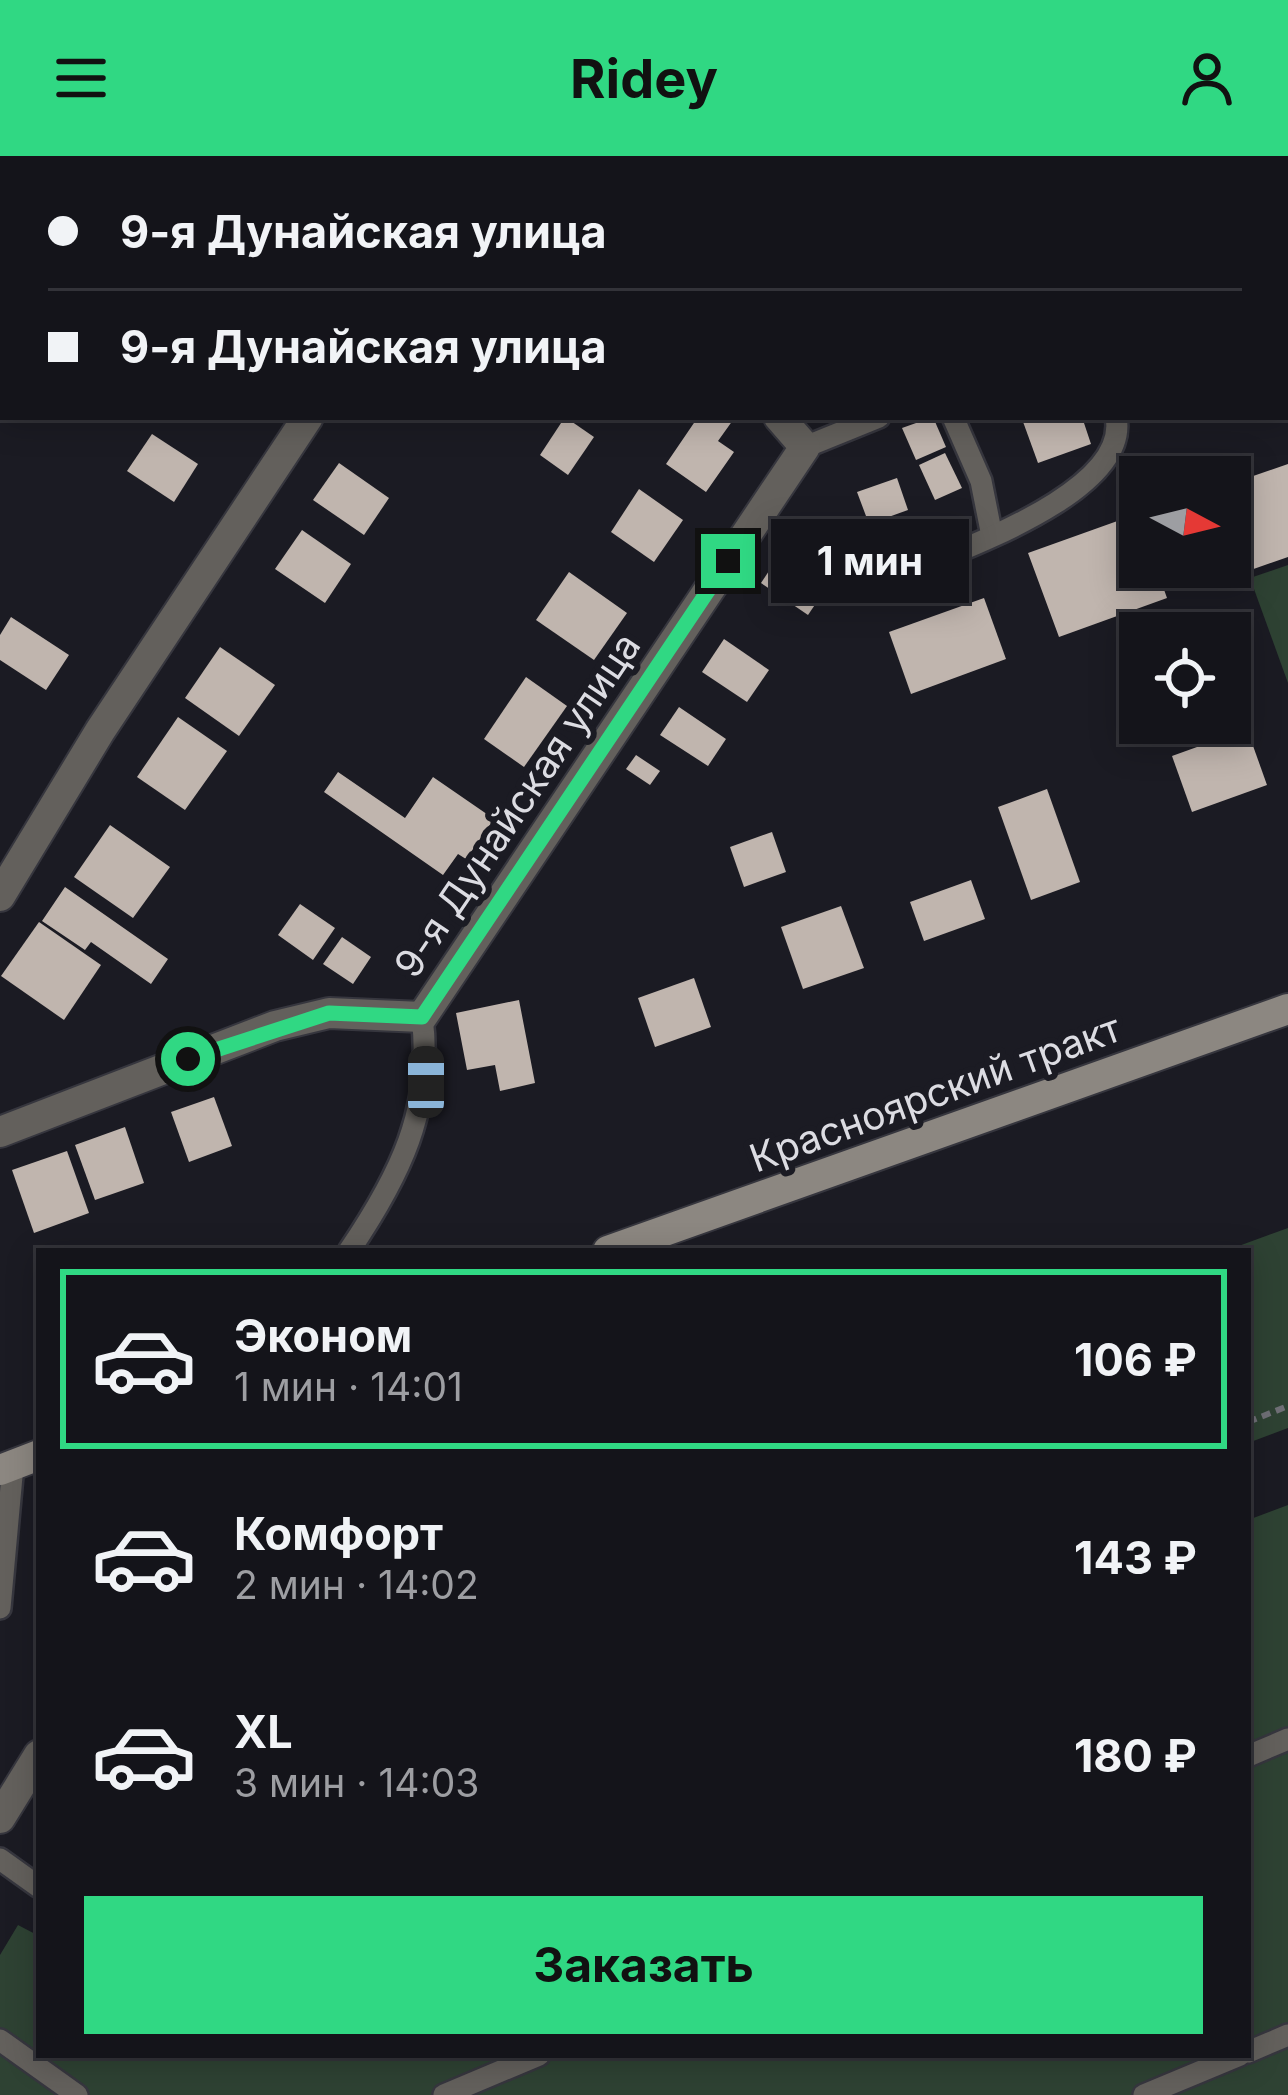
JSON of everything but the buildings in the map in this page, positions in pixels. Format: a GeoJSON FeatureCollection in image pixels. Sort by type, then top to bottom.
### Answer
{"type":"FeatureCollection","features":[{"type":"Feature","properties":{"kind":"main road","name":"Красноярский тракт"},"geometry":{"type":"LineString","coordinates":[[616,1248],[1288,1009]]}},
{"type":"Feature","properties":{"kind":"street"},"geometry":{"type":"LineString","coordinates":[[0,896],[100,731],[306,420]]}},
{"type":"Feature","properties":{"kind":"street"},"geometry":{"type":"LineString","coordinates":[[782,420],[805,447]]}},
{"type":"Feature","properties":{"kind":"street","name":"9-я Дунайская улица"},"geometry":{"type":"LineString","coordinates":[[0,1132],[275,1026],[329,1013],[422,1017],[805,447]]}},
{"type":"Feature","properties":{"kind":"street"},"geometry":{"type":"LineString","coordinates":[[0,1818],[36,1760]]}},
{"type":"Feature","properties":{"kind":"lane"},"geometry":{"type":"LineString","coordinates":[[805,447],[872,420]]}},
{"type":"Feature","properties":{"kind":"lane"},"geometry":{"type":"LineString","coordinates":[[954,420],[981,481],[992,536]]}},
{"type":"Feature","properties":{"kind":"lane"},"geometry":{"type":"LineString","coordinates":[[918,568],[992,536],[1098,475],[1119,430],[1117,420]]}},
{"type":"Feature","properties":{"kind":"lane"},"geometry":{"type":"LineString","coordinates":[[351,1248],[405,1160],[417,1122],[426,1082],[422,1017]]}},
{"type":"Feature","properties":{"kind":"lane"},"geometry":{"type":"LineString","coordinates":[[0,1608],[17,1463]]}},
{"type":"Feature","properties":{"kind":"lane"},"geometry":{"type":"LineString","coordinates":[[1251,1755],[1288,1739]]}},
{"type":"Feature","properties":{"kind":"lane"},"geometry":{"type":"LineString","coordinates":[[0,1859],[36,1885]]}},
{"type":"Feature","properties":{"kind":"lane"},"geometry":{"type":"LineString","coordinates":[[1251,2050],[1288,2035]]}},
{"type":"Feature","properties":{"kind":"lane"},"geometry":{"type":"LineString","coordinates":[[0,2040],[77,2095]]}},
{"type":"Feature","properties":{"kind":"lane"},"geometry":{"type":"LineString","coordinates":[[444,2095],[532,2058]]}},
{"type":"Feature","properties":{"kind":"lane"},"geometry":{"type":"LineString","coordinates":[[1144,2095],[1232,2058]]}},
{"type":"Feature","properties":{"kind":"path"},"geometry":{"type":"LineString","coordinates":[[1251,1420],[1288,1406]]}},
{"type":"Feature","properties":{"kind":"green space"},"geometry":{"type":"Polygon","coordinates":[[[1288,565],[1288,683],[1251,581],[1288,565]]]}},
{"type":"Feature","properties":{"kind":"green space"},"geometry":{"type":"Polygon","coordinates":[[[1288,1228],[1288,1428],[1251,1442],[1251,1248],[1233,1248],[1288,1228]]]}},
{"type":"Feature","properties":{"kind":"green space"},"geometry":{"type":"Polygon","coordinates":[[[1288,1505],[1288,2095],[0,2095],[0,1955],[18,1925],[36,1934],[36,2058],[1251,2058],[1251,1519],[1288,1505]]]}},
{"type":"Feature","properties":{"kind":"route"},"geometry":{"type":"LineString","coordinates":[[188,1059],[275,1026],[329,1013],[422,1017],[728,561]]}}]}
